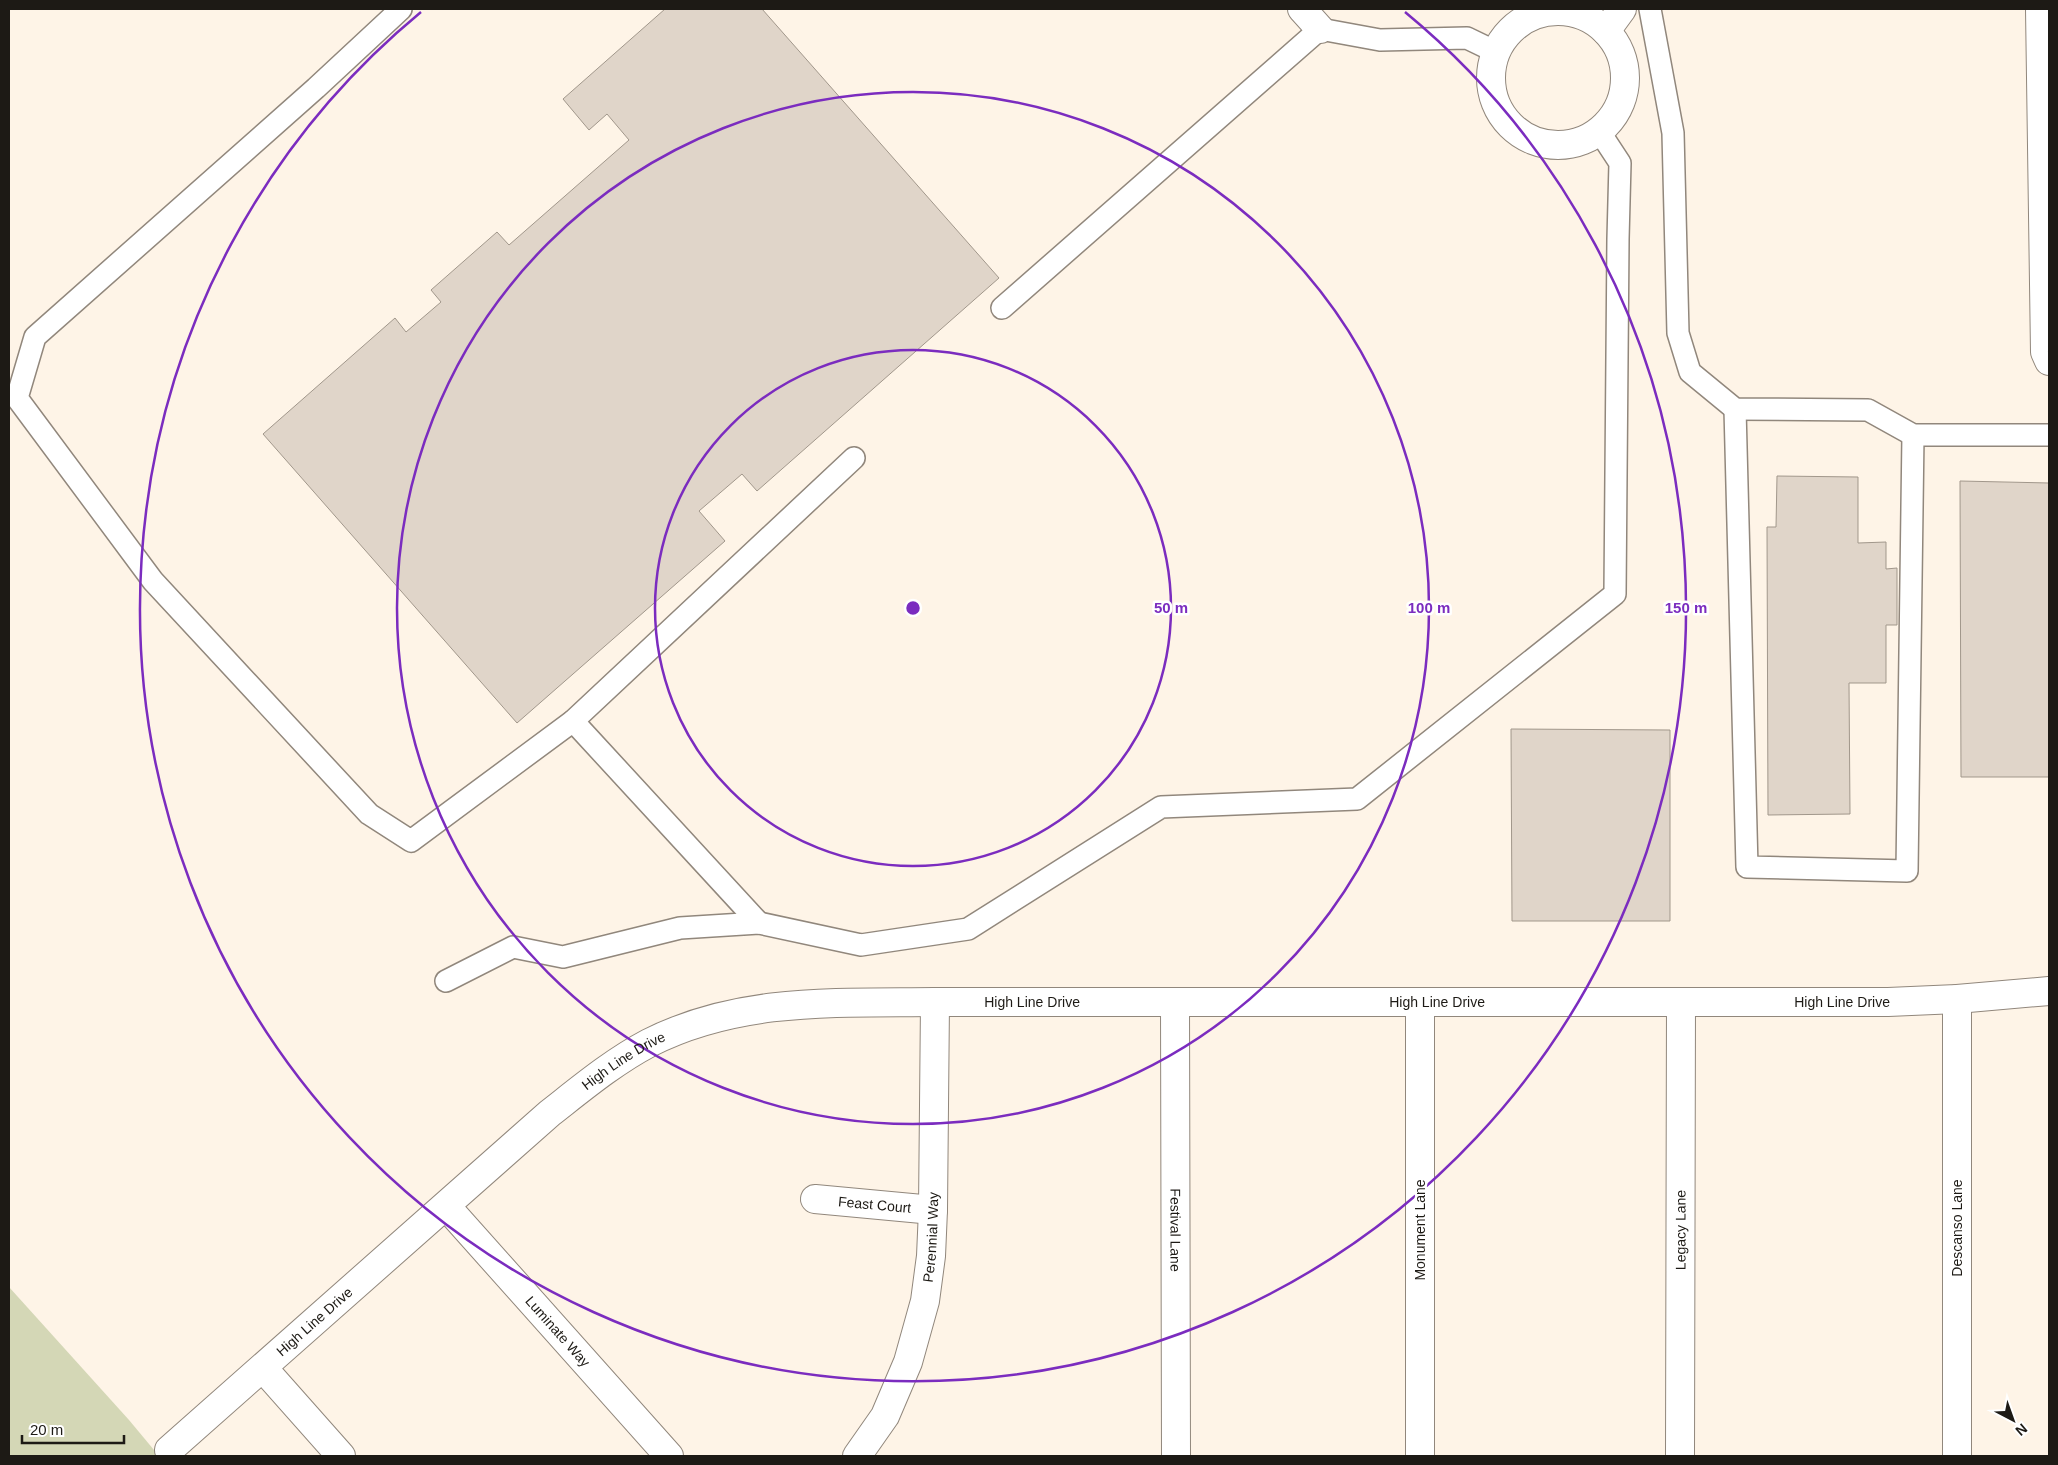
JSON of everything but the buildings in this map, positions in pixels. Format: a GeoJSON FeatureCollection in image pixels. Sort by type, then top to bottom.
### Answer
{"type":"FeatureCollection","features":[{"type":"Feature","properties":{"kind":"street"},"geometry":{"type":"LineString","coordinates":[[1302,9],[1320,29]]}},
{"type":"Feature","properties":{"kind":"street"},"geometry":{"type":"LineString","coordinates":[[1606,31],[1622,9]]}},
{"type":"Feature","properties":{"kind":"street"},"geometry":{"type":"LineString","coordinates":[[2040,9],[2045,352],[2049,361]]}},
{"type":"Feature","properties":{"kind":"street"},"geometry":{"type":"LineString","coordinates":[[1554,11],[1573,13],[1591,19],[1606,31],[1617,46],[1620,54],[1623,63],[1624,82],[1621,100],[1612,117],[1599,130],[1583,140],[1564,144],[1544,144],[1526,137],[1510,126],[1498,110],[1492,91],[1491,71],[1496,52],[1506,36],[1519,23],[1536,12],[1554,11]]}},
{"type":"Feature","properties":{"kind":"street","name":"High Line Drive"},"geometry":{"type":"LineString","coordinates":[[169,1450],[550,1114],[597,1076],[650,1043],[706,1021],[753,1009],[816,1003],[935,1002],[1888,1002],[1957,999],[2049,991]]}},
{"type":"Feature","properties":{"kind":"street","name":"Descanso Lane"},"geometry":{"type":"LineString","coordinates":[[1957,999],[1957,1456]]}},
{"type":"Feature","properties":{"kind":"street","name":"Perennial Way"},"geometry":{"type":"LineString","coordinates":[[857,1456],[885,1416],[908,1362],[925,1301],[931,1256],[933,1210],[935,1002]]}},
{"type":"Feature","properties":{"kind":"street","name":"Festival Lane"},"geometry":{"type":"LineString","coordinates":[[1174,1002],[1176,1456]]}},
{"type":"Feature","properties":{"kind":"street","name":"Monument Lane"},"geometry":{"type":"LineString","coordinates":[[1420,1003],[1420,1456]]}},
{"type":"Feature","properties":{"kind":"street","name":"Legacy Lane"},"geometry":{"type":"LineString","coordinates":[[1680,1456],[1681,1003]]}},
{"type":"Feature","properties":{"kind":"street","name":"Feast Court"},"geometry":{"type":"LineString","coordinates":[[815,1200],[933,1210]]}},
{"type":"Feature","properties":{"kind":"street","name":"Luminate Way"},"geometry":{"type":"LineString","coordinates":[[446,1206],[669,1456]]}},
{"type":"Feature","properties":{"kind":"street"},"geometry":{"type":"LineString","coordinates":[[263,1368],[341,1456]]}},
{"type":"Feature","properties":{"kind":"lane"},"geometry":{"type":"LineString","coordinates":[[401,9],[316,88],[35,337],[17,398],[153,582],[369,814],[411,841],[573,721],[854,458]]}},
{"type":"Feature","properties":{"kind":"lane"},"geometry":{"type":"LineString","coordinates":[[1650,9],[1673,133],[1678,333],[1690,372],[1735,409],[1868,410],[1913,435],[2049,435]]}},
{"type":"Feature","properties":{"kind":"lane"},"geometry":{"type":"LineString","coordinates":[[1002,308],[1320,29],[1380,40],[1466,38],[1496,52]]}},
{"type":"Feature","properties":{"kind":"lane"},"geometry":{"type":"LineString","coordinates":[[446,981],[512,947],[563,957],[680,928],[759,923],[861,945],[968,929],[1161,807],[1357,799],[1615,594],[1620,163],[1599,130]]}},
{"type":"Feature","properties":{"kind":"lane"},"geometry":{"type":"LineString","coordinates":[[1735,409],[1747,867],[1907,871],[1913,435]]}},
{"type":"Feature","properties":{"kind":"lane"},"geometry":{"type":"LineString","coordinates":[[573,721],[759,923]]}},
{"type":"Feature","properties":{"kind":"green space"},"geometry":{"type":"Polygon","coordinates":[[[9,1287],[129,1420],[159,1456],[9,1456],[9,1287]]]}}]}
